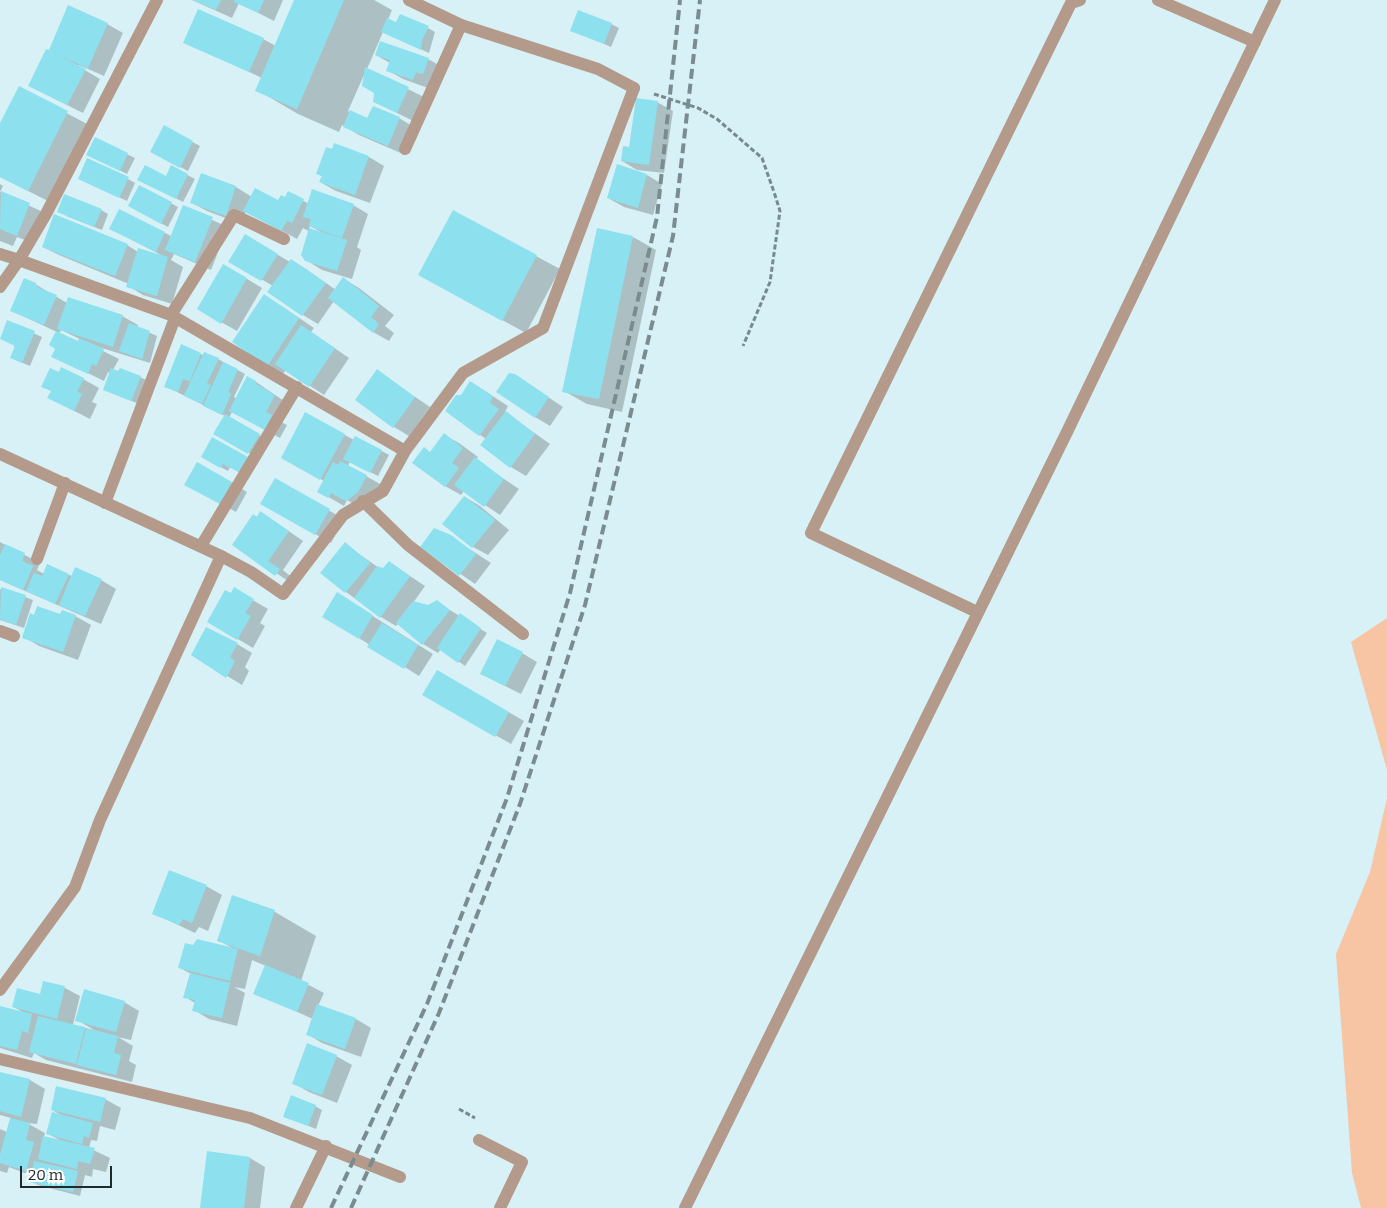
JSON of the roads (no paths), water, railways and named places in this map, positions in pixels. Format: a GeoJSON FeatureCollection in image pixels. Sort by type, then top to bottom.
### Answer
{"type":"FeatureCollection","features":[{"type":"Feature","properties":{"kind":"street"},"geometry":{"type":"LineString","coordinates":[[0,287],[19,260],[68,171],[157,0]]}},
{"type":"Feature","properties":{"kind":"street"},"geometry":{"type":"LineString","coordinates":[[0,454],[201,546],[251,572],[283,594],[343,515],[363,501],[383,491],[405,452],[463,372],[542,328],[634,88],[598,69],[460,25],[409,0]]}},
{"type":"Feature","properties":{"kind":"street"},"geometry":{"type":"LineString","coordinates":[[977,612],[811,533],[1071,3],[1080,0]]}},
{"type":"Feature","properties":{"kind":"street"},"geometry":{"type":"LineString","coordinates":[[1158,0],[1255,42]]}},
{"type":"Feature","properties":{"kind":"street"},"geometry":{"type":"LineString","coordinates":[[685,1208],[1100,365],[1276,0]]}},
{"type":"Feature","properties":{"kind":"street"},"geometry":{"type":"LineString","coordinates":[[405,149],[460,25]]}},
{"type":"Feature","properties":{"kind":"street"},"geometry":{"type":"LineString","coordinates":[[105,503],[173,316],[234,215],[284,239]]}},
{"type":"Feature","properties":{"kind":"street"},"geometry":{"type":"LineString","coordinates":[[0,254],[173,316],[405,452]]}},
{"type":"Feature","properties":{"kind":"street"},"geometry":{"type":"LineString","coordinates":[[201,546],[297,387]]}},
{"type":"Feature","properties":{"kind":"street"},"geometry":{"type":"LineString","coordinates":[[37,559],[65,483]]}},
{"type":"Feature","properties":{"kind":"street"},"geometry":{"type":"LineString","coordinates":[[363,501],[408,545],[523,634]]}},
{"type":"Feature","properties":{"kind":"street"},"geometry":{"type":"LineString","coordinates":[[0,990],[75,887],[100,820],[221,556]]}},
{"type":"Feature","properties":{"kind":"street"},"geometry":{"type":"LineString","coordinates":[[0,631],[14,636]]}},
{"type":"Feature","properties":{"kind":"street"},"geometry":{"type":"LineString","coordinates":[[0,1059],[250,1118],[326,1146],[400,1177]]}},
{"type":"Feature","properties":{"kind":"street"},"geometry":{"type":"LineString","coordinates":[[479,1140],[522,1162],[500,1208]]}},
{"type":"Feature","properties":{"kind":"street"},"geometry":{"type":"LineString","coordinates":[[296,1208],[326,1146]]}},
{"type":"Feature","properties":{"kind":"railway"},"geometry":{"type":"LineString","coordinates":[[331,1208],[427,1004],[507,798],[570,593],[657,217],[680,0]]}},
{"type":"Feature","properties":{"kind":"railway"},"geometry":{"type":"LineString","coordinates":[[351,1208],[439,1013],[520,804],[585,605],[673,236],[700,0]]}}]}
